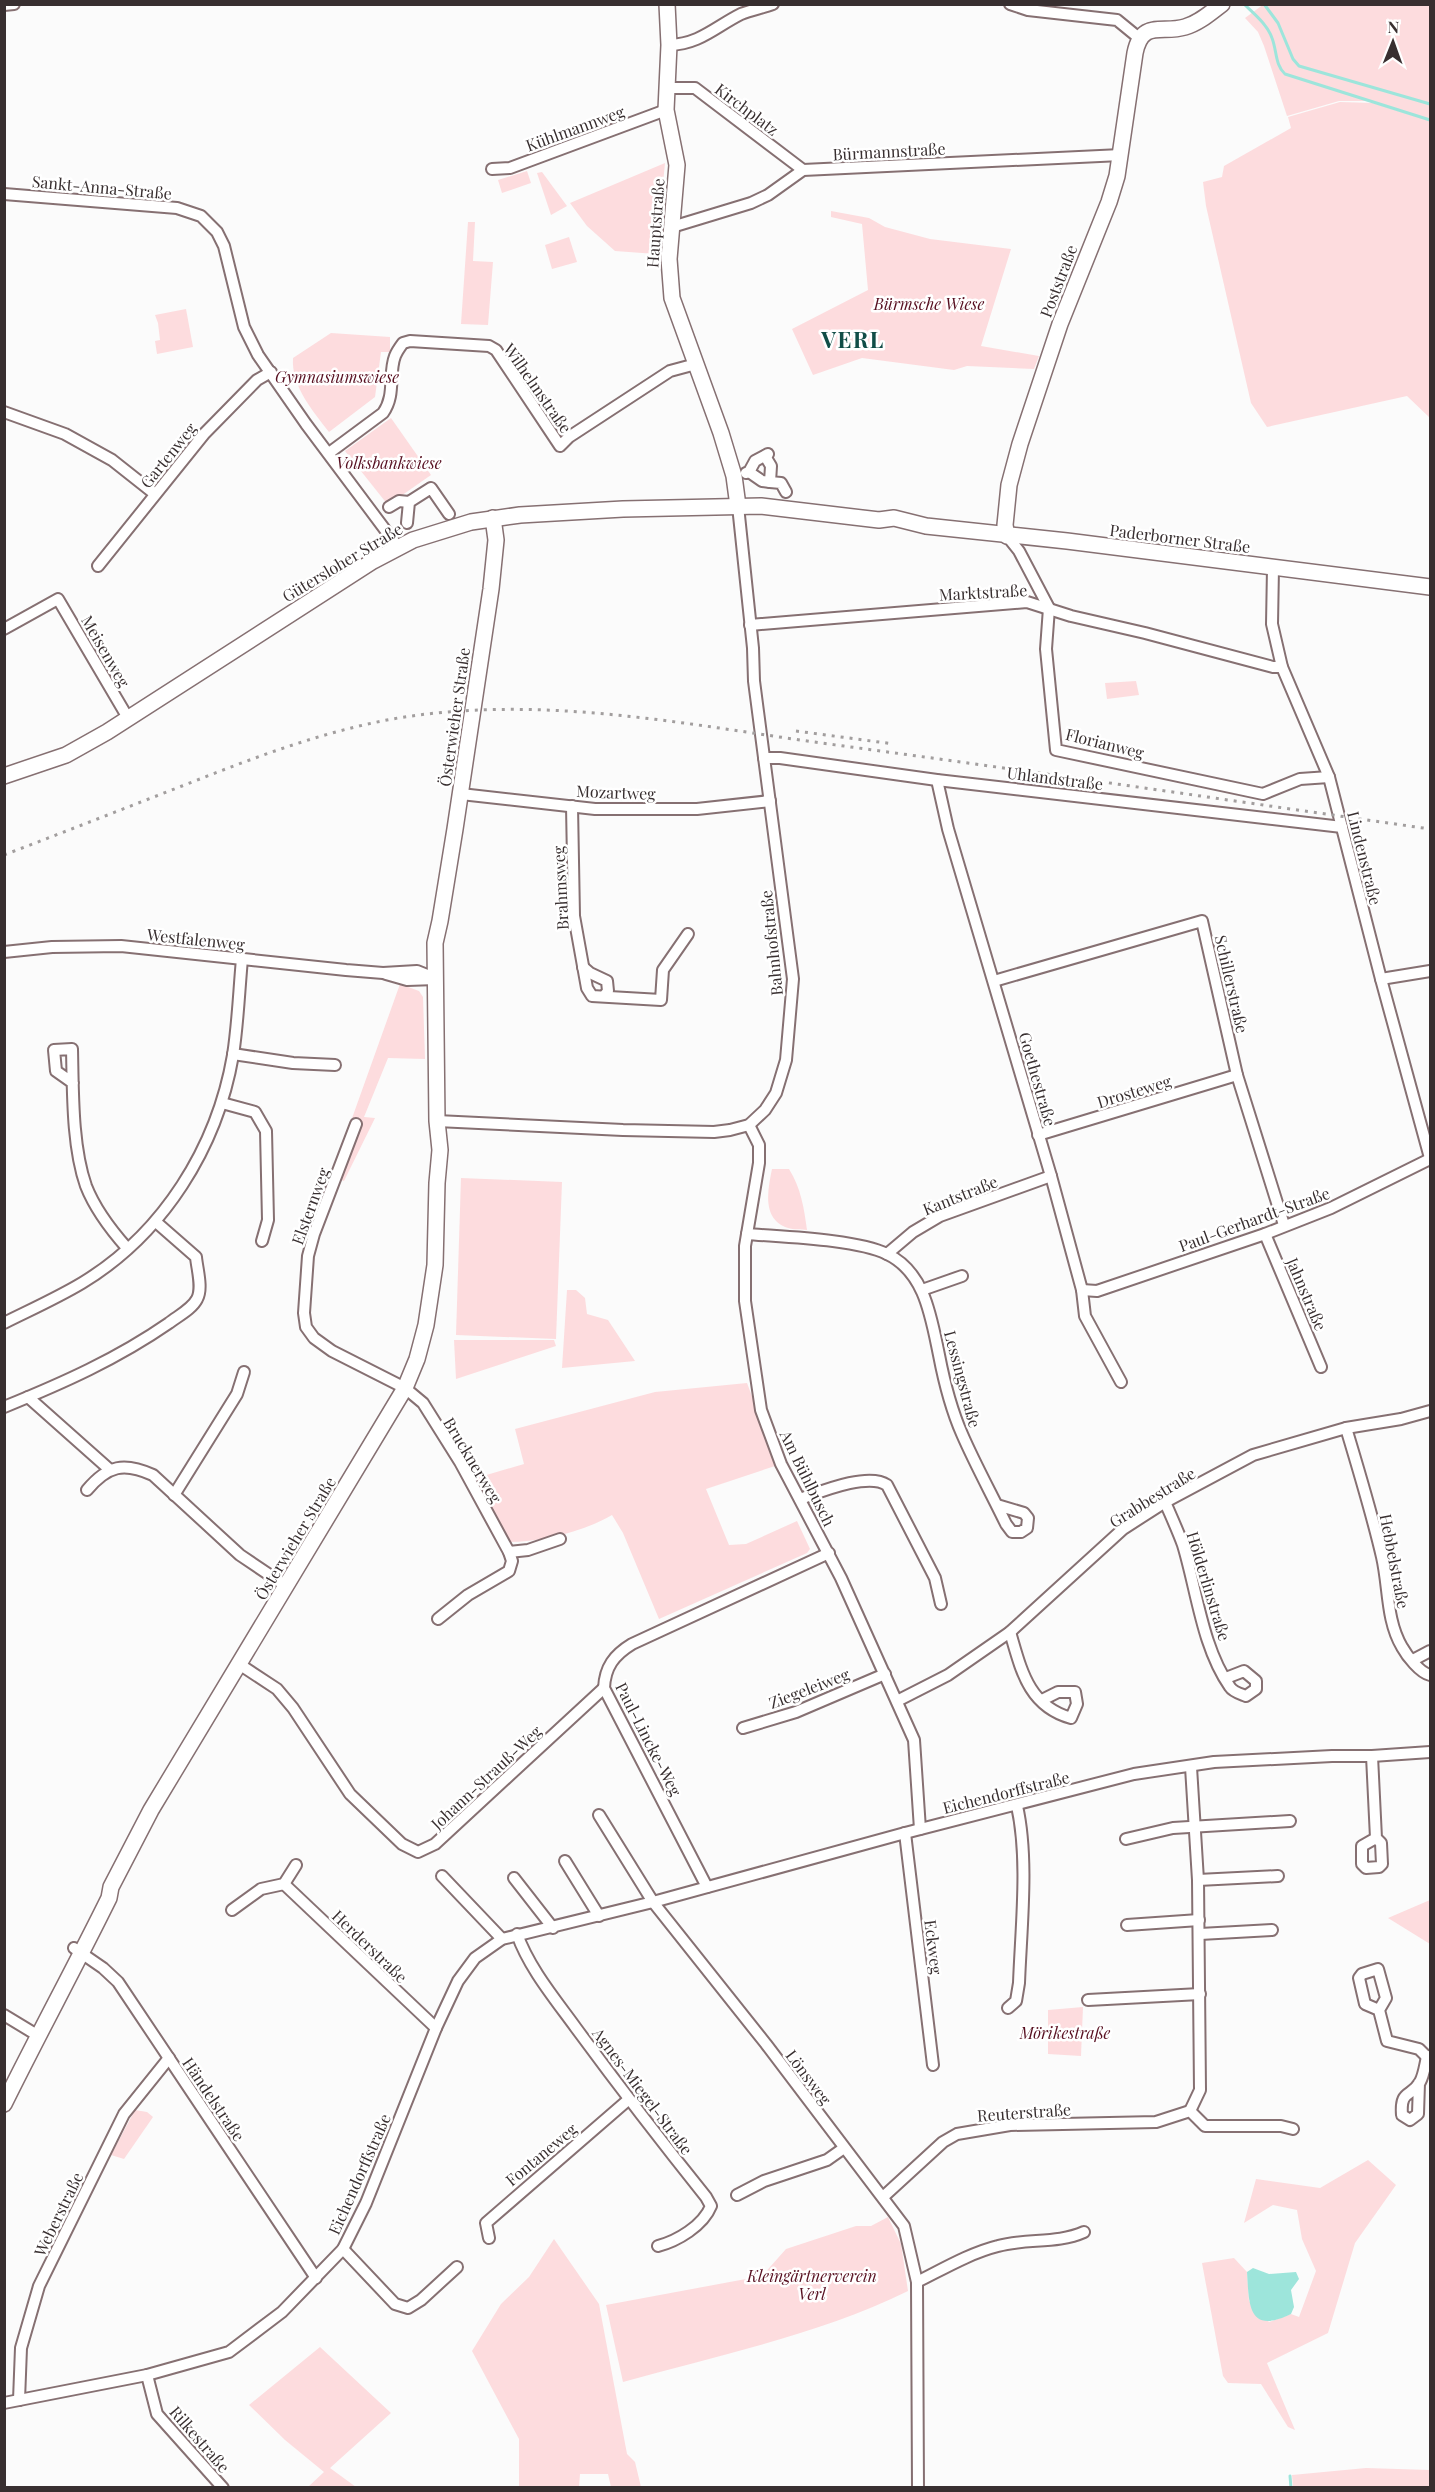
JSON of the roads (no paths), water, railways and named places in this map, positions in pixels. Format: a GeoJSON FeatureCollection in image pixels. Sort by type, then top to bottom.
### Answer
{"type":"FeatureCollection","features":[{"type":"Feature","properties":{"kind":"street"},"geometry":{"type":"LineString","coordinates":[[4,5],[14,4]]}},
{"type":"Feature","properties":{"kind":"street","name":"Hauptstraße"},"geometry":{"type":"LineString","coordinates":[[667,4],[669,45],[666,110],[677,165],[669,277],[672,298],[727,452],[736,483],[738,506]]}},
{"type":"Feature","properties":{"kind":"street"},"geometry":{"type":"LineString","coordinates":[[669,45],[680,44],[707,35],[741,14],[772,4]]}},
{"type":"Feature","properties":{"kind":"street"},"geometry":{"type":"LineString","coordinates":[[1010,4],[1028,10],[1117,20],[1139,38],[1149,31],[1182,28],[1194,24],[1222,4]]}},
{"type":"Feature","properties":{"kind":"street","name":"Poststraße"},"geometry":{"type":"LineString","coordinates":[[1007,536],[1005,525],[1012,471],[1060,324],[1109,202],[1117,176],[1139,38]]}},
{"type":"Feature","properties":{"kind":"street","name":"Kirchplatz"},"geometry":{"type":"LineString","coordinates":[[667,88],[695,88],[803,170]]}},
{"type":"Feature","properties":{"kind":"street","name":"Kühlmannweg"},"geometry":{"type":"LineString","coordinates":[[492,169],[510,168],[666,110]]}},
{"type":"Feature","properties":{"kind":"street","name":"Bürmannstraße"},"geometry":{"type":"LineString","coordinates":[[803,170],[1120,155]]}},
{"type":"Feature","properties":{"kind":"street"},"geometry":{"type":"LineString","coordinates":[[672,227],[751,203],[768,195],[803,170]]}},
{"type":"Feature","properties":{"kind":"street","name":"Sankt-Anna-Straße"},"geometry":{"type":"LineString","coordinates":[[4,194],[177,208],[201,216],[217,232],[224,246],[244,327],[258,355],[398,547]]}},
{"type":"Feature","properties":{"kind":"street","name":"Wilhelmstraße"},"geometry":{"type":"LineString","coordinates":[[329,453],[383,413],[388,406],[392,391],[394,356],[403,343],[410,341],[489,345],[496,350],[560,446],[569,437],[670,371],[696,363]]}},
{"type":"Feature","properties":{"kind":"street","name":"Gartenweg"},"geometry":{"type":"LineString","coordinates":[[98,566],[204,434],[257,380],[271,372]]}},
{"type":"Feature","properties":{"kind":"street"},"geometry":{"type":"LineString","coordinates":[[4,412],[65,434],[112,460],[155,494]]}},
{"type":"Feature","properties":{"kind":"street"},"geometry":{"type":"LineString","coordinates":[[765,484],[771,466],[767,455],[755,461],[747,473],[765,484],[781,483],[786,492]]}},
{"type":"Feature","properties":{"kind":"street"},"geometry":{"type":"LineString","coordinates":[[407,523],[409,502],[416,491],[431,488],[443,499],[449,514]]}},
{"type":"Feature","properties":{"kind":"street"},"geometry":{"type":"LineString","coordinates":[[389,507],[399,501],[409,502]]}},
{"type":"Feature","properties":{"kind":"street","name":"Paderborner Straße"},"geometry":{"type":"LineString","coordinates":[[738,506],[777,507],[879,520],[900,527],[925,526],[1431,587]]}},
{"type":"Feature","properties":{"kind":"street","name":"Gütersloher Straße"},"geometry":{"type":"LineString","coordinates":[[4,776],[66,755],[398,547],[462,525],[493,518],[623,508],[738,506]]}},
{"type":"Feature","properties":{"kind":"street","name":"Bahnhofstraße"},"geometry":{"type":"LineString","coordinates":[[738,506],[754,681],[793,979],[786,1060],[776,1093],[765,1110],[749,1125]]}},
{"type":"Feature","properties":{"kind":"street","name":"Österwieher Straße"},"geometry":{"type":"LineString","coordinates":[[4,2104],[38,2035],[43,2010],[78,1951],[97,1902],[111,1887],[151,1810],[405,1388],[417,1359],[430,1305],[436,1244],[437,1183],[433,1150],[437,1121],[435,943],[441,921],[461,794],[495,553],[496,532],[493,518]]}},
{"type":"Feature","properties":{"kind":"street"},"geometry":{"type":"LineString","coordinates":[[1007,536],[1019,551],[1049,608]]}},
{"type":"Feature","properties":{"kind":"street","name":"Lindenstraße"},"geometry":{"type":"LineString","coordinates":[[1273,568],[1272,624],[1281,667],[1329,777],[1381,979],[1431,1159]]}},
{"type":"Feature","properties":{"kind":"street","name":"Meisenweg"},"geometry":{"type":"LineString","coordinates":[[4,629],[58,599],[128,718]]}},
{"type":"Feature","properties":{"kind":"street","name":"Marktstraße"},"geometry":{"type":"LineString","coordinates":[[750,625],[1027,602],[1071,616],[1273,667],[1281,667]]}},
{"type":"Feature","properties":{"kind":"street","name":"Florianweg"},"geometry":{"type":"LineString","coordinates":[[1049,608],[1046,649],[1056,750],[1263,794],[1300,779],[1329,777]]}},
{"type":"Feature","properties":{"kind":"street","name":"Uhlandstraße"},"geometry":{"type":"LineString","coordinates":[[764,758],[780,758],[937,780],[1342,827]]}},
{"type":"Feature","properties":{"kind":"street","name":"Goethestraße"},"geometry":{"type":"LineString","coordinates":[[937,780],[948,829],[1051,1176],[1082,1290],[1085,1316],[1122,1382]]}},
{"type":"Feature","properties":{"kind":"street","name":"Mozartweg"},"geometry":{"type":"LineString","coordinates":[[461,794],[595,808],[697,808],[770,801]]}},
{"type":"Feature","properties":{"kind":"street","name":"Brahmsweg"},"geometry":{"type":"LineString","coordinates":[[572,806],[574,916],[587,988],[592,996],[661,1000],[663,970],[688,934]]}},
{"type":"Feature","properties":{"kind":"street","name":"Schillerstraße"},"geometry":{"type":"LineString","coordinates":[[994,981],[1202,921],[1237,1075],[1284,1225]]}},
{"type":"Feature","properties":{"kind":"street","name":"Westfalenweg"},"geometry":{"type":"LineString","coordinates":[[4,952],[121,946],[383,973],[417,971],[437,978]]}},
{"type":"Feature","properties":{"kind":"street"},"geometry":{"type":"LineString","coordinates":[[4,1323],[82,1283],[156,1222],[180,1189],[192,1169],[222,1103],[233,1054],[242,959]]}},
{"type":"Feature","properties":{"kind":"street"},"geometry":{"type":"LineString","coordinates":[[1381,979],[1431,971]]}},
{"type":"Feature","properties":{"kind":"street"},"geometry":{"type":"LineString","coordinates":[[233,1054],[293,1063],[335,1065]]}},
{"type":"Feature","properties":{"kind":"street","name":"Drosteweg"},"geometry":{"type":"LineString","coordinates":[[1038,1135],[1237,1075]]}},
{"type":"Feature","properties":{"kind":"street"},"geometry":{"type":"LineString","coordinates":[[73,1083],[78,1156],[87,1187],[112,1230],[127,1248]]}},
{"type":"Feature","properties":{"kind":"street"},"geometry":{"type":"LineString","coordinates":[[222,1103],[255,1112],[266,1131],[268,1220],[262,1241]]}},
{"type":"Feature","properties":{"kind":"street"},"geometry":{"type":"LineString","coordinates":[[437,1121],[690,1132],[730,1130],[749,1125]]}},
{"type":"Feature","properties":{"kind":"street","name":"Elsternweg"},"geometry":{"type":"LineString","coordinates":[[356,1124],[311,1245],[305,1306],[306,1327],[314,1338],[332,1351],[405,1388]]}},
{"type":"Feature","properties":{"kind":"street","name":"Am Bühlbusch"},"geometry":{"type":"LineString","coordinates":[[749,1125],[759,1145],[759,1162],[747,1234],[745,1301],[759,1401],[777,1454],[829,1553],[914,1740],[920,1829]]}},
{"type":"Feature","properties":{"kind":"street","name":"Paul-Gerhardt-Straße"},"geometry":{"type":"LineString","coordinates":[[1082,1290],[1097,1291],[1265,1234],[1331,1208],[1431,1159]]}},
{"type":"Feature","properties":{"kind":"street","name":"Kantstraße"},"geometry":{"type":"LineString","coordinates":[[888,1254],[913,1232],[940,1216],[1051,1176]]}},
{"type":"Feature","properties":{"kind":"street"},"geometry":{"type":"LineString","coordinates":[[4,1407],[95,1368],[135,1346],[187,1310],[197,1298],[199,1287],[196,1257],[156,1222]]}},
{"type":"Feature","properties":{"kind":"street","name":"Lessingstraße"},"geometry":{"type":"LineString","coordinates":[[747,1234],[862,1246],[888,1254],[910,1271],[922,1290],[936,1336],[946,1386],[961,1432],[997,1506]]}},
{"type":"Feature","properties":{"kind":"street","name":"Jahnstraße"},"geometry":{"type":"LineString","coordinates":[[1265,1234],[1321,1367]]}},
{"type":"Feature","properties":{"kind":"street"},"geometry":{"type":"LineString","coordinates":[[922,1290],[962,1276]]}},
{"type":"Feature","properties":{"kind":"street"},"geometry":{"type":"LineString","coordinates":[[174,1495],[237,1394],[244,1372]]}},
{"type":"Feature","properties":{"kind":"street","name":"Brucknerweg"},"geometry":{"type":"LineString","coordinates":[[405,1388],[423,1403],[460,1462],[509,1552]]}},
{"type":"Feature","properties":{"kind":"street"},"geometry":{"type":"LineString","coordinates":[[28,1397],[109,1469]]}},
{"type":"Feature","properties":{"kind":"street","name":"Grabbestraße"},"geometry":{"type":"LineString","coordinates":[[897,1701],[948,1675],[1010,1632],[1123,1529],[1165,1502],[1253,1455],[1346,1428],[1401,1419],[1431,1411]]}},
{"type":"Feature","properties":{"kind":"street","name":"Hebbelstraße"},"geometry":{"type":"LineString","coordinates":[[1346,1428],[1383,1561],[1392,1620],[1402,1647],[1421,1671],[1431,1675]]}},
{"type":"Feature","properties":{"kind":"street"},"geometry":{"type":"LineString","coordinates":[[87,1490],[109,1469],[137,1468],[153,1476],[240,1555],[286,1586]]}},
{"type":"Feature","properties":{"kind":"street"},"geometry":{"type":"LineString","coordinates":[[800,1499],[832,1487],[856,1482],[881,1481],[887,1485],[935,1578],[941,1604]]}},
{"type":"Feature","properties":{"kind":"street","name":"Hölderlinstraße"},"geometry":{"type":"LineString","coordinates":[[1165,1502],[1182,1543],[1212,1651],[1226,1678]]}},
{"type":"Feature","properties":{"kind":"street"},"geometry":{"type":"LineString","coordinates":[[438,1619],[468,1595],[509,1571],[512,1561],[509,1552],[528,1550],[560,1539]]}},
{"type":"Feature","properties":{"kind":"street","name":"Paul-Lincke-Weg"},"geometry":{"type":"LineString","coordinates":[[707,1887],[604,1688],[610,1662],[619,1652],[632,1644],[679,1620],[829,1553]]}},
{"type":"Feature","properties":{"kind":"street"},"geometry":{"type":"LineString","coordinates":[[1010,1632],[1022,1671],[1032,1692],[1042,1700]]}},
{"type":"Feature","properties":{"kind":"street"},"geometry":{"type":"LineString","coordinates":[[1413,1660],[1431,1651]]}},
{"type":"Feature","properties":{"kind":"street","name":"Johann-Strauß-Weg"},"geometry":{"type":"LineString","coordinates":[[239,1664],[277,1689],[293,1708],[351,1794],[402,1844],[418,1852],[435,1844],[604,1688]]}},
{"type":"Feature","properties":{"kind":"street","name":"Ziegeleiweg"},"geometry":{"type":"LineString","coordinates":[[743,1728],[796,1712],[885,1674]]}},
{"type":"Feature","properties":{"kind":"street","name":"Eichendorffstraße"},"geometry":{"type":"LineString","coordinates":[[4,2403],[147,2375],[229,2352],[282,2312],[343,2249],[366,2203],[436,2028],[458,1981],[475,1958],[502,1939],[653,1902],[920,1829],[1017,1806],[1134,1774],[1214,1762],[1431,1752]]}},
{"type":"Feature","properties":{"kind":"street"},"geometry":{"type":"LineString","coordinates":[[1372,1756],[1376,1838]]}},
{"type":"Feature","properties":{"kind":"street"},"geometry":{"type":"LineString","coordinates":[[1191,1767],[1196,1826],[1200,1934],[1200,2090],[1190,2111],[1205,2126],[1281,2126],[1293,2129]]}},
{"type":"Feature","properties":{"kind":"street"},"geometry":{"type":"LineString","coordinates":[[1008,2008],[1016,2001],[1019,1983],[1022,1857],[1021,1824],[1017,1806]]}},
{"type":"Feature","properties":{"kind":"street"},"geometry":{"type":"LineString","coordinates":[[599,1815],[653,1902]]}},
{"type":"Feature","properties":{"kind":"street"},"geometry":{"type":"LineString","coordinates":[[1126,1839],[1173,1828],[1290,1821]]}},
{"type":"Feature","properties":{"kind":"street","name":"Eckweg"},"geometry":{"type":"LineString","coordinates":[[905,1833],[933,2065]]}},
{"type":"Feature","properties":{"kind":"street"},"geometry":{"type":"LineString","coordinates":[[565,1861],[599,1916]]}},
{"type":"Feature","properties":{"kind":"street"},"geometry":{"type":"LineString","coordinates":[[232,1910],[261,1889],[284,1884],[296,1865]]}},
{"type":"Feature","properties":{"kind":"street"},"geometry":{"type":"LineString","coordinates":[[442,1876],[502,1939]]}},
{"type":"Feature","properties":{"kind":"street"},"geometry":{"type":"LineString","coordinates":[[1198,1880],[1278,1876]]}},
{"type":"Feature","properties":{"kind":"street"},"geometry":{"type":"LineString","coordinates":[[514,1878],[553,1928]]}},
{"type":"Feature","properties":{"kind":"street","name":"Herderstraße"},"geometry":{"type":"LineString","coordinates":[[284,1884],[436,2028]]}},
{"type":"Feature","properties":{"kind":"street","name":"Lönsweg"},"geometry":{"type":"LineString","coordinates":[[653,1902],[766,2044],[904,2226],[917,2282],[918,2487]]}},
{"type":"Feature","properties":{"kind":"street"},"geometry":{"type":"LineString","coordinates":[[1127,1925],[1199,1920]]}},
{"type":"Feature","properties":{"kind":"street"},"geometry":{"type":"LineString","coordinates":[[1200,1934],[1272,1930]]}},
{"type":"Feature","properties":{"kind":"street","name":"Agnes-Miegel-Straße"},"geometry":{"type":"LineString","coordinates":[[517,1934],[523,1950],[628,2100],[711,2206],[708,2214],[674,2241],[658,2246]]}},
{"type":"Feature","properties":{"kind":"street","name":"Händelstraße"},"geometry":{"type":"LineString","coordinates":[[78,1951],[103,1968],[118,1982],[316,2278]]}},
{"type":"Feature","properties":{"kind":"street"},"geometry":{"type":"LineString","coordinates":[[1088,2001],[1200,1994]]}},
{"type":"Feature","properties":{"kind":"street"},"geometry":{"type":"LineString","coordinates":[[1379,2010],[1387,2041],[1419,2049],[1429,2057],[1419,2083]]}},
{"type":"Feature","properties":{"kind":"street"},"geometry":{"type":"LineString","coordinates":[[4,2015],[38,2035]]}},
{"type":"Feature","properties":{"kind":"street","name":"Weberstraße"},"geometry":{"type":"LineString","coordinates":[[19,2400],[21,2348],[39,2286],[124,2114],[169,2058]]}},
{"type":"Feature","properties":{"kind":"street","name":"Fontaneweg"},"geometry":{"type":"LineString","coordinates":[[489,2238],[486,2223],[628,2100]]}},
{"type":"Feature","properties":{"kind":"street","name":"Reuterstraße"},"geometry":{"type":"LineString","coordinates":[[883,2197],[943,2142],[955,2134],[1011,2125],[1156,2122],[1190,2111]]}},
{"type":"Feature","properties":{"kind":"street"},"geometry":{"type":"LineString","coordinates":[[737,2195],[764,2181],[827,2160],[844,2148]]}},
{"type":"Feature","properties":{"kind":"street"},"geometry":{"type":"LineString","coordinates":[[917,2282],[975,2254],[999,2246],[1069,2239],[1084,2232]]}},
{"type":"Feature","properties":{"kind":"street"},"geometry":{"type":"LineString","coordinates":[[343,2249],[395,2304],[408,2308],[421,2301],[458,2267]]}},
{"type":"Feature","properties":{"kind":"street","name":"Rilkestraße"},"geometry":{"type":"LineString","coordinates":[[147,2375],[157,2414],[221,2487]]}},
{"type":"Feature","properties":{"kind":"water"},"geometry":{"type":"Polygon","coordinates":[[[1253,2268],[1269,2274],[1296,2272],[1299,2279],[1291,2290],[1294,2307],[1291,2314],[1277,2320],[1266,2321],[1259,2319],[1254,2313],[1250,2305],[1247,2272],[1253,2268]]]}},
{"type":"Feature","properties":{"kind":"waterway"},"geometry":{"type":"LineString","coordinates":[[1244,4],[1270,33],[1278,62],[1285,74],[1430,120]]}},
{"type":"Feature","properties":{"kind":"waterway"},"geometry":{"type":"LineString","coordinates":[[1264,4],[1278,23],[1293,59],[1299,66],[1430,104]]}},
{"type":"Feature","properties":{"kind":"waterway"},"geometry":{"type":"LineString","coordinates":[[1290,2476],[1291,2488]]}},
{"type":"Feature","properties":{"kind":"railway"},"geometry":{"type":"LineString","coordinates":[[4,855],[235,765],[315,738],[398,718],[504,709],[610,714],[662,720],[1430,829]]}},
{"type":"Feature","properties":{"kind":"railway"},"geometry":{"type":"LineString","coordinates":[[796,731],[894,744]]}},
{"type":"Feature","properties":{"kind":"district","name":"VERL"},"geometry":{"type":"Point","coordinates":[853,339]}},
{"type":"Feature","properties":{"kind":"park label","name":"Bürmsche Wiese"},"geometry":{"type":"Point","coordinates":[929,303]}},
{"type":"Feature","properties":{"kind":"park label","name":"Gymnasiumswiese"},"geometry":{"type":"Point","coordinates":[337,376]}},
{"type":"Feature","properties":{"kind":"park label","name":"Volksbankwiese"},"geometry":{"type":"Point","coordinates":[389,462]}},
{"type":"Feature","properties":{"kind":"park label","name":"Mörikestraße"},"geometry":{"type":"Point","coordinates":[1065,2032]}},
{"type":"Feature","properties":{"kind":"park label","name":"Kleingärtnerverein Verl"},"geometry":{"type":"Point","coordinates":[812,2284]}}]}
